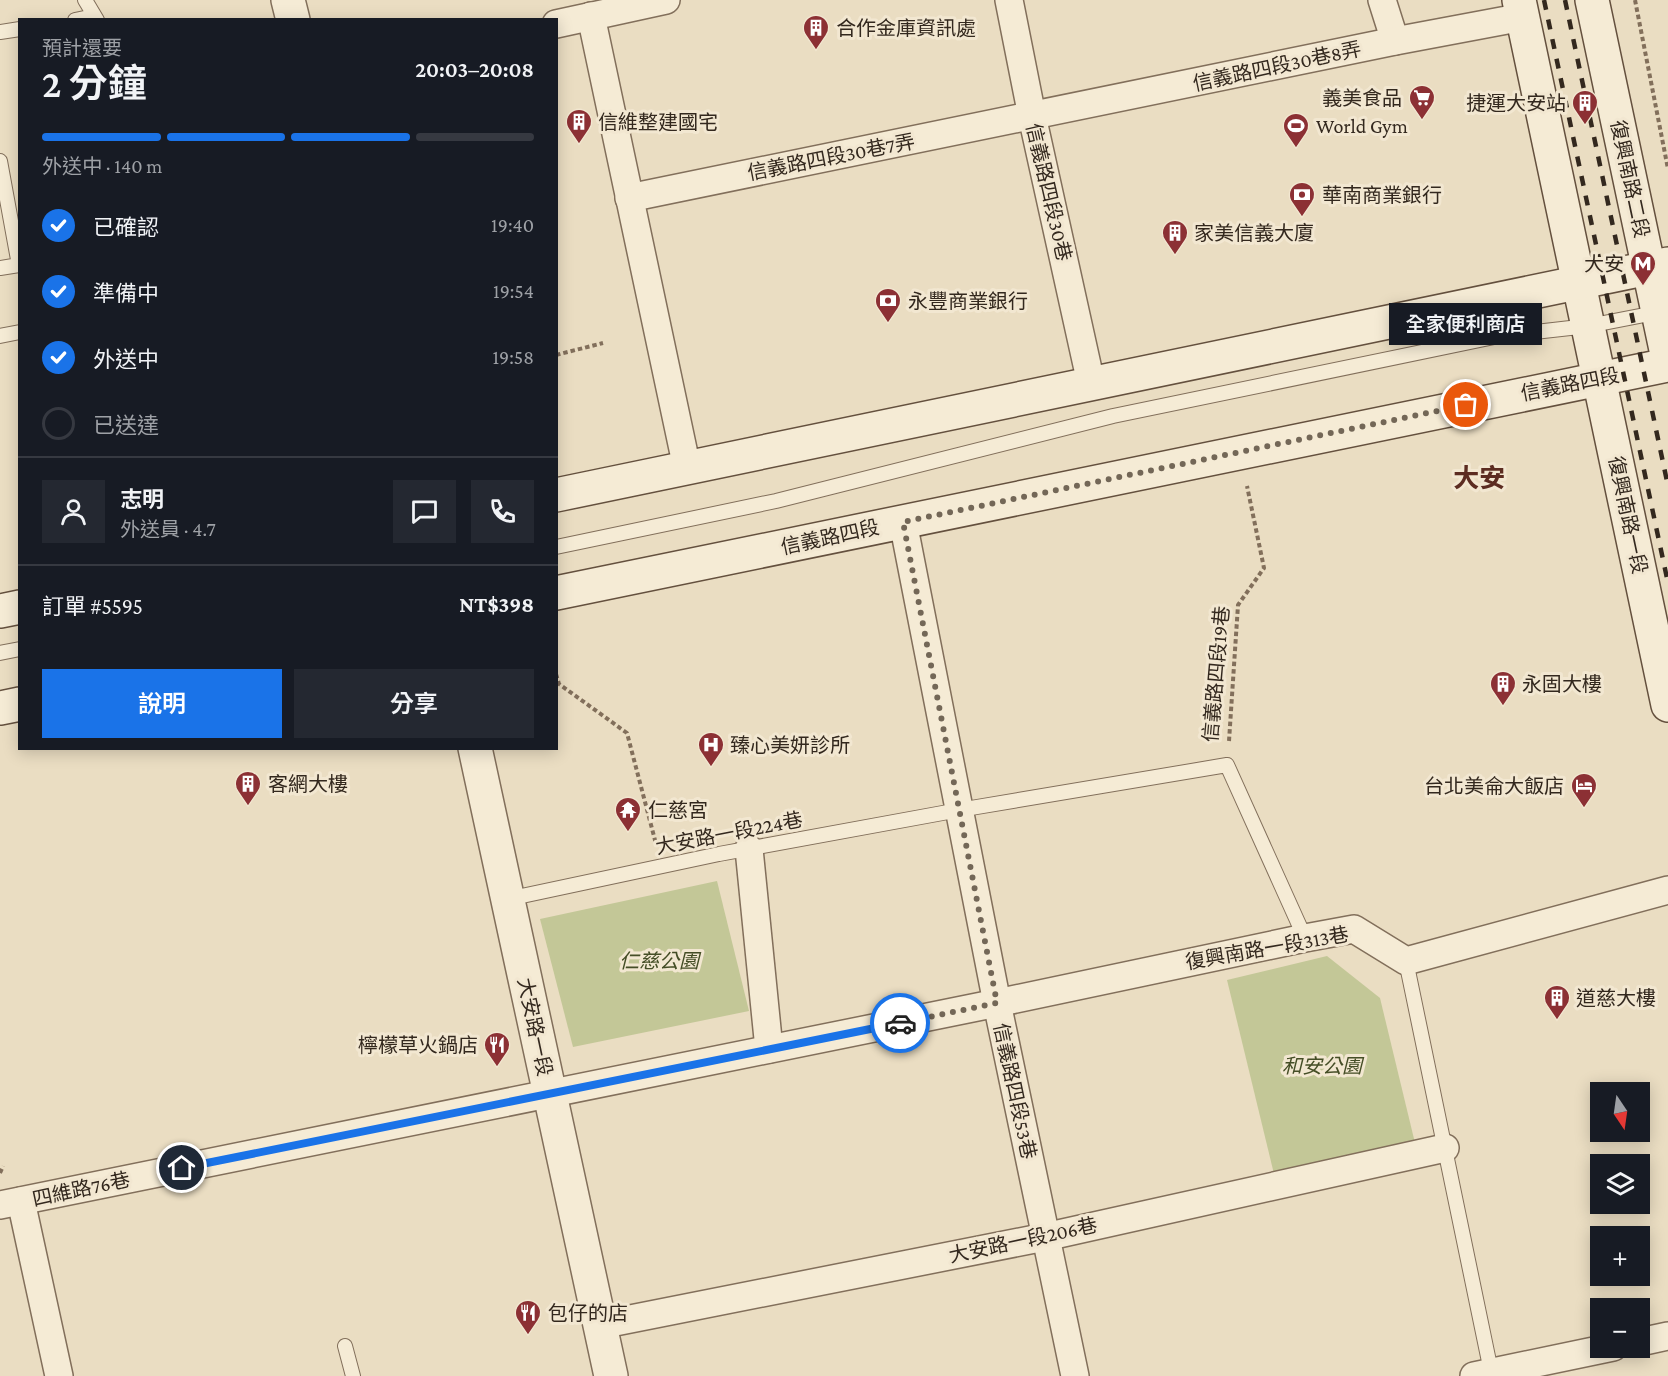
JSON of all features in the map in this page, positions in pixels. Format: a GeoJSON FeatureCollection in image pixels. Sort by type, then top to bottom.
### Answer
{"type":"FeatureCollection","features":[{"type":"Feature","properties":{"kind":"main road"},"geometry":{"type":"LineString","coordinates":[[288,0],[292,18]]}},
{"type":"Feature","properties":{"kind":"main road","name":"復興南路二段"},"geometry":{"type":"LineString","coordinates":[[1592,0],[1658,266],[1668,358]]}},
{"type":"Feature","properties":{"kind":"main road"},"geometry":{"type":"LineString","coordinates":[[1521,9],[1588,326]]}},
{"type":"Feature","properties":{"kind":"main road"},"geometry":{"type":"LineString","coordinates":[[558,495],[1658,266]]}},
{"type":"Feature","properties":{"kind":"main road","name":"復興南路一段"},"geometry":{"type":"LineString","coordinates":[[1588,326],[1668,705]]}},
{"type":"Feature","properties":{"kind":"main road","name":"信義路四段"},"geometry":{"type":"LineString","coordinates":[[558,593],[1668,365]]}},
{"type":"Feature","properties":{"kind":"main road"},"geometry":{"type":"LineString","coordinates":[[0,611],[18,607]]}},
{"type":"Feature","properties":{"kind":"main road"},"geometry":{"type":"LineString","coordinates":[[0,708],[18,704]]}},
{"type":"Feature","properties":{"kind":"main road","name":"大安路一段"},"geometry":{"type":"LineString","coordinates":[[475,750],[611,1376]]}},
{"type":"Feature","properties":{"kind":"street"},"geometry":{"type":"LineString","coordinates":[[558,24],[666,0]]}},
{"type":"Feature","properties":{"kind":"street","name":"信義路四段30巷"},"geometry":{"type":"LineString","coordinates":[[1009,0],[1091,383]]}},
{"type":"Feature","properties":{"kind":"street"},"geometry":{"type":"LineString","coordinates":[[1382,0],[1395,41]]}},
{"type":"Feature","properties":{"kind":"street","name":"信義路四段30巷8弄"},"geometry":{"type":"LineString","coordinates":[[1032,116],[1395,41],[1521,9]]}},
{"type":"Feature","properties":{"kind":"street"},"geometry":{"type":"LineString","coordinates":[[591,16],[687,468]]}},
{"type":"Feature","properties":{"kind":"street","name":"信義路四段30巷7弄"},"geometry":{"type":"LineString","coordinates":[[629,198],[1032,116]]}},
{"type":"Feature","properties":{"kind":"street","name":"信義路四段53巷"},"geometry":{"type":"LineString","coordinates":[[903,522],[997,1003],[1075,1376]]}},
{"type":"Feature","properties":{"kind":"street"},"geometry":{"type":"LineString","coordinates":[[749,849],[769,1049]]}},
{"type":"Feature","properties":{"kind":"street"},"geometry":{"type":"LineString","coordinates":[[1406,961],[1668,890]]}},
{"type":"Feature","properties":{"kind":"street","name":"復興南路一段313巷"},"geometry":{"type":"LineString","coordinates":[[769,1049],[1354,929],[1406,961]]}},
{"type":"Feature","properties":{"kind":"street","name":"四維路76巷"},"geometry":{"type":"LineString","coordinates":[[10,1203],[769,1049]]}},
{"type":"Feature","properties":{"kind":"street","name":"大安路一段206巷"},"geometry":{"type":"LineString","coordinates":[[600,1326],[1045,1237],[1445,1148]]}},
{"type":"Feature","properties":{"kind":"street"},"geometry":{"type":"LineString","coordinates":[[10,1203],[59,1376]]}},
{"type":"Feature","properties":{"kind":"street"},"geometry":{"type":"LineString","coordinates":[[1650,1340],[1668,1336]]}},
{"type":"Feature","properties":{"kind":"street"},"geometry":{"type":"LineString","coordinates":[[1486,1375],[1590,1352]]}},
{"type":"Feature","properties":{"kind":"lane"},"geometry":{"type":"LineString","coordinates":[[85,0],[95,18]]}},
{"type":"Feature","properties":{"kind":"lane"},"geometry":{"type":"LineString","coordinates":[[0,32],[18,29]]}},
{"type":"Feature","properties":{"kind":"lane"},"geometry":{"type":"LineString","coordinates":[[0,161],[2,187],[18,256]]}},
{"type":"Feature","properties":{"kind":"lane"},"geometry":{"type":"LineString","coordinates":[[2,187],[18,183]]}},
{"type":"Feature","properties":{"kind":"lane"},"geometry":{"type":"LineString","coordinates":[[0,268],[18,265]]}},
{"type":"Feature","properties":{"kind":"lane"},"geometry":{"type":"LineString","coordinates":[[558,547],[776,501],[1113,416],[1499,336],[1588,326],[1663,312]]}},
{"type":"Feature","properties":{"kind":"lane"},"geometry":{"type":"LineString","coordinates":[[0,336],[18,332]]}},
{"type":"Feature","properties":{"kind":"lane"},"geometry":{"type":"LineString","coordinates":[[0,653],[18,649]]}},
{"type":"Feature","properties":{"kind":"lane","name":"信義路四段19巷"},"geometry":{"type":"LineString","coordinates":[[959,810],[1227,765],[1305,938]]}},
{"type":"Feature","properties":{"kind":"lane","name":"大安路一段224巷"},"geometry":{"type":"LineString","coordinates":[[508,899],[662,866],[959,810]]}},
{"type":"Feature","properties":{"kind":"lane"},"geometry":{"type":"LineString","coordinates":[[1406,961],[1445,1148],[1486,1375]]}},
{"type":"Feature","properties":{"kind":"lane"},"geometry":{"type":"LineString","coordinates":[[345,1346],[353,1376]]}},
{"type":"Feature","properties":{"kind":"path"},"geometry":{"type":"LineString","coordinates":[[1635,0],[1668,169]]}},
{"type":"Feature","properties":{"kind":"path"},"geometry":{"type":"LineString","coordinates":[[558,355],[603,344]]}},
{"type":"Feature","properties":{"kind":"path","name":"信義路四段19巷"},"geometry":{"type":"LineString","coordinates":[[1227,765],[1238,605],[1264,568],[1239,452]]}},
{"type":"Feature","properties":{"kind":"path"},"geometry":{"type":"LineString","coordinates":[[558,681],[559,684],[627,733],[662,866]]}},
{"type":"Feature","properties":{"kind":"path"},"geometry":{"type":"LineString","coordinates":[[0,1173],[3,1166]]}},
{"type":"Feature","properties":{"kind":"green space","name":"仁慈公園"},"geometry":{"type":"Polygon","coordinates":[[[717,881],[749,1011],[573,1047],[540,919],[717,881]]]}},
{"type":"Feature","properties":{"kind":"green space","name":"和安公園"},"geometry":{"type":"Polygon","coordinates":[[[1327,956],[1380,998],[1415,1143],[1274,1174],[1227,980],[1327,956]]]}},
{"type":"Feature","properties":{"kind":"railway"},"geometry":{"type":"LineString","coordinates":[[1544,0],[1668,583]]}},
{"type":"Feature","properties":{"kind":"railway"},"geometry":{"type":"LineString","coordinates":[[1565,0],[1668,486]]}},
{"type":"Feature","properties":{"kind":"way so far"},"geometry":{"type":"LineString","coordinates":[[900,1023],[997,1003],[903,522],[1466,405]]}},
{"type":"Feature","properties":{"kind":"place","name":"合作金庫資訊處"},"geometry":{"type":"Point","coordinates":[816,51]}},
{"type":"Feature","properties":{"kind":"place","name":"義美食品"},"geometry":{"type":"Point","coordinates":[1422,121]}},
{"type":"Feature","properties":{"kind":"place","name":"捷運大安站"},"geometry":{"type":"Point","coordinates":[1585,126]}},
{"type":"Feature","properties":{"kind":"place","name":"信維整建國宅"},"geometry":{"type":"Point","coordinates":[579,145]}},
{"type":"Feature","properties":{"kind":"place","name":"World Gym"},"geometry":{"type":"Point","coordinates":[1296,149]}},
{"type":"Feature","properties":{"kind":"place","name":"華南商業銀行"},"geometry":{"type":"Point","coordinates":[1302,218]}},
{"type":"Feature","properties":{"kind":"place","name":"家美信義大廈"},"geometry":{"type":"Point","coordinates":[1175,256]}},
{"type":"Feature","properties":{"kind":"place","name":"大安"},"geometry":{"type":"Point","coordinates":[1643,287]}},
{"type":"Feature","properties":{"kind":"place","name":"永豐商業銀行"},"geometry":{"type":"Point","coordinates":[888,324]}},
{"type":"Feature","properties":{"kind":"place","name":"全家便利商店"},"geometry":{"type":"Point","coordinates":[1466,405]}},
{"type":"Feature","properties":{"kind":"place","name":"永固大樓"},"geometry":{"type":"Point","coordinates":[1503,707]}},
{"type":"Feature","properties":{"kind":"place","name":"臻心美妍診所"},"geometry":{"type":"Point","coordinates":[711,768]}},
{"type":"Feature","properties":{"kind":"place","name":"客網大樓"},"geometry":{"type":"Point","coordinates":[248,807]}},
{"type":"Feature","properties":{"kind":"place","name":"台北美侖大飯店"},"geometry":{"type":"Point","coordinates":[1584,809]}},
{"type":"Feature","properties":{"kind":"place","name":"仁慈宮"},"geometry":{"type":"Point","coordinates":[628,833]}},
{"type":"Feature","properties":{"kind":"place","name":"道慈大樓"},"geometry":{"type":"Point","coordinates":[1557,1021]}},
{"type":"Feature","properties":{"kind":"place","name":"檸檬草火鍋店"},"geometry":{"type":"Point","coordinates":[497,1068]}},
{"type":"Feature","properties":{"kind":"place","name":"包仔的店"},"geometry":{"type":"Point","coordinates":[528,1336]}},
{"type":"Feature","properties":{"kind":"district","name":"大安"},"geometry":{"type":"Point","coordinates":[1479,478]}},
{"type":"Feature","properties":{"kind":"route"},"geometry":{"type":"LineString","coordinates":[[182,1168],[900,1023]]}}]}
